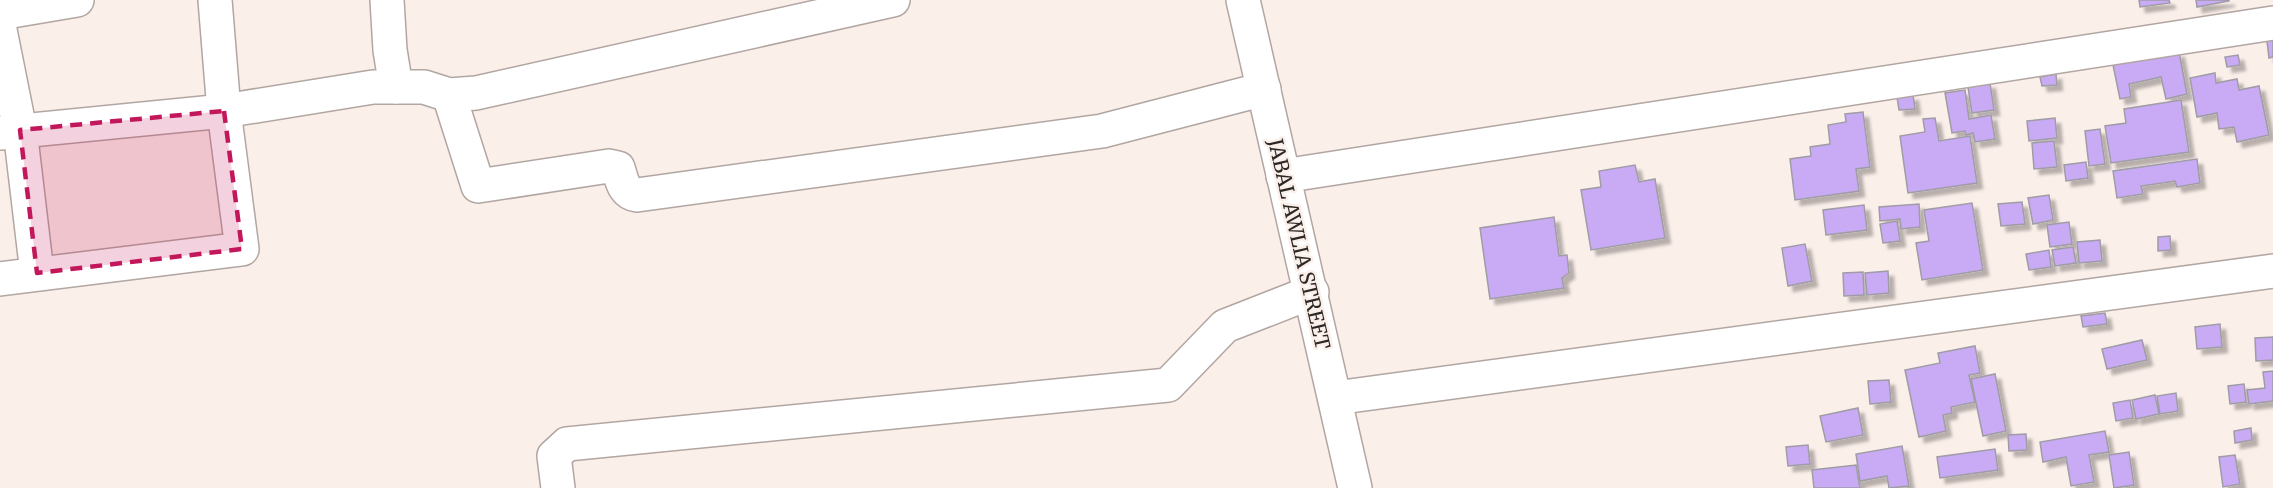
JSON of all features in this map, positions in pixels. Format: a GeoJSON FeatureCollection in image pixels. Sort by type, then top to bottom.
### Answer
{"type":"FeatureCollection","features":[{"type":"Feature","properties":{"kind":"main road"},"geometry":{"type":"LineString","coordinates":[[0,13],[77,0]]}},
{"type":"Feature","properties":{"kind":"main road"},"geometry":{"type":"LineString","coordinates":[[0,279],[242,249],[224,111],[215,0]]}},
{"type":"Feature","properties":{"kind":"main road"},"geometry":{"type":"LineString","coordinates":[[387,0],[390,50],[396,87]]}},
{"type":"Feature","properties":{"kind":"main road"},"geometry":{"type":"LineString","coordinates":[[10,131],[224,111],[373,87],[424,87],[448,95],[476,93],[893,0]]}},
{"type":"Feature","properties":{"kind":"main road","name":"JABAL AWLIA STREET"},"geometry":{"type":"LineString","coordinates":[[1243,0],[1312,292],[1355,488]]}},
{"type":"Feature","properties":{"kind":"main road"},"geometry":{"type":"LineString","coordinates":[[1284,177],[2273,23]]}},
{"type":"Feature","properties":{"kind":"main road"},"geometry":{"type":"LineString","coordinates":[[0,30],[10,131],[37,273]]}},
{"type":"Feature","properties":{"kind":"main road"},"geometry":{"type":"LineString","coordinates":[[448,95],[478,186],[609,166],[618,168],[625,189],[637,195],[1102,131],[1264,89]]}},
{"type":"Feature","properties":{"kind":"main road"},"geometry":{"type":"LineString","coordinates":[[1335,398],[2273,271]]}},
{"type":"Feature","properties":{"kind":"main road"},"geometry":{"type":"LineString","coordinates":[[558,488],[554,456],[567,444],[1168,386],[1225,326],[1312,292]]}},
{"type":"Feature","properties":{"kind":"highlighted area"},"geometry":{"type":"Polygon","coordinates":[[[224,111],[242,249],[37,273],[20,130],[224,111]]]}},
{"type":"Feature","properties":{"kind":"building"},"geometry":{"type":"Polygon","coordinates":[[[2139,0],[2169,0],[2170,3],[2140,7],[2139,0]]]}},
{"type":"Feature","properties":{"kind":"building"},"geometry":{"type":"Polygon","coordinates":[[[2196,0],[2229,0],[2229,1],[2197,7],[2196,0]]]}},
{"type":"Feature","properties":{"kind":"building"},"geometry":{"type":"Polygon","coordinates":[[[2273,32],[2273,57],[2269,58],[2266,33],[2273,32]]]}},
{"type":"Feature","properties":{"kind":"building"},"geometry":{"type":"Polygon","coordinates":[[[2179,52],[2187,94],[2166,99],[2161,77],[2129,84],[2131,97],[2120,99],[2113,65],[2179,52]]]}},
{"type":"Feature","properties":{"kind":"building"},"geometry":{"type":"Polygon","coordinates":[[[2238,55],[2240,65],[2227,67],[2225,57],[2238,55]]]}},
{"type":"Feature","properties":{"kind":"building"},"geometry":{"type":"Polygon","coordinates":[[[2215,73],[2216,83],[2237,79],[2239,90],[2259,86],[2269,135],[2237,142],[2234,127],[2219,129],[2217,113],[2197,117],[2190,78],[2215,73]]]}},
{"type":"Feature","properties":{"kind":"building"},"geometry":{"type":"Polygon","coordinates":[[[2056,74],[2057,85],[2042,86],[2040,77],[2056,74]]]}},
{"type":"Feature","properties":{"kind":"building"},"geometry":{"type":"Polygon","coordinates":[[[1990,83],[1994,110],[1972,113],[1968,87],[1990,83]]]}},
{"type":"Feature","properties":{"kind":"building"},"geometry":{"type":"Polygon","coordinates":[[[1965,90],[1969,119],[1991,115],[1995,139],[1975,142],[1973,133],[1966,135],[1965,131],[1952,133],[1945,93],[1965,90]]]}},
{"type":"Feature","properties":{"kind":"building"},"geometry":{"type":"Polygon","coordinates":[[[1913,95],[1915,109],[1899,110],[1897,97],[1913,95]]]}},
{"type":"Feature","properties":{"kind":"building"},"geometry":{"type":"Polygon","coordinates":[[[2181,100],[2189,152],[2111,163],[2105,126],[2126,123],[2124,109],[2181,100]]]}},
{"type":"Feature","properties":{"kind":"building"},"geometry":{"type":"Polygon","coordinates":[[[1863,112],[1870,167],[1856,169],[1859,191],[1795,200],[1790,159],[1811,156],[1810,147],[1830,144],[1828,125],[1846,122],[1845,114],[1863,112]]]}},
{"type":"Feature","properties":{"kind":"building"},"geometry":{"type":"Polygon","coordinates":[[[1935,118],[1939,141],[1970,136],[1977,183],[1908,193],[1900,136],[1925,132],[1923,119],[1935,118]]]}},
{"type":"Feature","properties":{"kind":"building"},"geometry":{"type":"Polygon","coordinates":[[[2055,118],[2057,138],[2029,141],[2027,121],[2055,118]]]}},
{"type":"Feature","properties":{"kind":"building"},"geometry":{"type":"Polygon","coordinates":[[[2100,129],[2105,164],[2089,166],[2085,131],[2100,129]]]}},
{"type":"Feature","properties":{"kind":"building"},"geometry":{"type":"Polygon","coordinates":[[[2054,141],[2057,167],[2034,169],[2032,143],[2054,141]]]}},
{"type":"Feature","properties":{"kind":"building"},"geometry":{"type":"Polygon","coordinates":[[[2197,159],[2200,183],[2177,187],[2175,181],[2141,186],[2143,194],[2117,198],[2113,171],[2197,159]]]}},
{"type":"Feature","properties":{"kind":"building"},"geometry":{"type":"Polygon","coordinates":[[[2086,162],[2088,178],[2066,181],[2064,165],[2086,162]]]}},
{"type":"Feature","properties":{"kind":"building"},"geometry":{"type":"Polygon","coordinates":[[[1635,165],[1639,182],[1655,179],[1665,238],[1591,250],[1581,190],[1601,187],[1599,171],[1635,165]]]}},
{"type":"Feature","properties":{"kind":"building"},"geometry":{"type":"Polygon","coordinates":[[[2049,195],[2053,220],[2033,224],[2028,198],[2049,195]]]}},
{"type":"Feature","properties":{"kind":"building"},"geometry":{"type":"Polygon","coordinates":[[[2022,202],[2025,224],[2001,226],[1998,204],[2022,202]]]}},
{"type":"Feature","properties":{"kind":"building"},"geometry":{"type":"Polygon","coordinates":[[[1972,203],[1983,270],[1922,280],[1916,243],[1929,241],[1924,210],[1972,203]]]}},
{"type":"Feature","properties":{"kind":"building"},"geometry":{"type":"Polygon","coordinates":[[[1919,204],[1920,227],[1901,229],[1900,219],[1880,221],[1879,207],[1919,204]]]}},
{"type":"Feature","properties":{"kind":"building"},"geometry":{"type":"Polygon","coordinates":[[[1864,205],[1867,230],[1826,235],[1823,210],[1864,205]]]}},
{"type":"Feature","properties":{"kind":"building"},"geometry":{"type":"Polygon","coordinates":[[[1554,217],[1559,256],[1567,255],[1569,273],[1562,278],[1564,288],[1490,299],[1480,228],[1554,217]]]}},
{"type":"Feature","properties":{"kind":"building"},"geometry":{"type":"Polygon","coordinates":[[[1897,221],[1900,241],[1883,243],[1880,224],[1897,221]]]}},
{"type":"Feature","properties":{"kind":"building"},"geometry":{"type":"Polygon","coordinates":[[[2069,222],[2072,244],[2050,247],[2047,225],[2069,222]]]}},
{"type":"Feature","properties":{"kind":"building"},"geometry":{"type":"Polygon","coordinates":[[[2170,236],[2171,250],[2158,251],[2158,237],[2170,236]]]}},
{"type":"Feature","properties":{"kind":"building"},"geometry":{"type":"Polygon","coordinates":[[[2100,240],[2102,261],[2079,263],[2077,242],[2100,240]]]}},
{"type":"Feature","properties":{"kind":"building"},"geometry":{"type":"Polygon","coordinates":[[[1805,244],[1812,281],[1788,286],[1782,248],[1805,244]]]}},
{"type":"Feature","properties":{"kind":"building"},"geometry":{"type":"Polygon","coordinates":[[[2073,247],[2076,263],[2055,266],[2052,250],[2073,247]]]}},
{"type":"Feature","properties":{"kind":"building"},"geometry":{"type":"Polygon","coordinates":[[[2049,250],[2051,267],[2029,270],[2026,254],[2049,250]]]}},
{"type":"Feature","properties":{"kind":"building"},"geometry":{"type":"Polygon","coordinates":[[[1888,271],[1889,293],[1867,295],[1865,273],[1888,271]]]}},
{"type":"Feature","properties":{"kind":"building"},"geometry":{"type":"Polygon","coordinates":[[[1863,272],[1864,295],[1844,296],[1843,273],[1863,272]]]}},
{"type":"Feature","properties":{"kind":"building"},"geometry":{"type":"Polygon","coordinates":[[[2105,313],[2107,324],[2083,327],[2081,316],[2105,313]]]}},
{"type":"Feature","properties":{"kind":"building"},"geometry":{"type":"Polygon","coordinates":[[[2220,324],[2222,347],[2197,349],[2195,327],[2220,324]]]}},
{"type":"Feature","properties":{"kind":"building"},"geometry":{"type":"Polygon","coordinates":[[[2273,337],[2273,360],[2256,361],[2255,338],[2273,337]]]}},
{"type":"Feature","properties":{"kind":"building"},"geometry":{"type":"Polygon","coordinates":[[[2142,340],[2147,360],[2107,369],[2102,349],[2142,340]]]}},
{"type":"Feature","properties":{"kind":"building"},"geometry":{"type":"Polygon","coordinates":[[[1975,346],[1980,373],[1969,375],[1975,402],[1951,407],[1952,413],[1943,415],[1946,431],[1919,437],[1905,370],[1940,363],[1938,353],[1975,346]]]}},
{"type":"Feature","properties":{"kind":"building"},"geometry":{"type":"Polygon","coordinates":[[[2273,371],[2273,401],[2249,404],[2247,390],[2265,388],[2263,372],[2273,371]]]}},
{"type":"Feature","properties":{"kind":"building"},"geometry":{"type":"Polygon","coordinates":[[[1995,374],[2006,431],[1983,436],[1971,379],[1995,374]]]}},
{"type":"Feature","properties":{"kind":"building"},"geometry":{"type":"Polygon","coordinates":[[[1889,380],[1891,402],[1870,404],[1868,381],[1889,380]]]}},
{"type":"Feature","properties":{"kind":"building"},"geometry":{"type":"Polygon","coordinates":[[[2244,384],[2246,402],[2230,404],[2228,386],[2244,384]]]}},
{"type":"Feature","properties":{"kind":"building"},"geometry":{"type":"Polygon","coordinates":[[[2176,393],[2178,411],[2160,414],[2157,396],[2176,393]]]}},
{"type":"Feature","properties":{"kind":"building"},"geometry":{"type":"Polygon","coordinates":[[[2155,395],[2159,414],[2136,419],[2132,400],[2155,395]]]}},
{"type":"Feature","properties":{"kind":"building"},"geometry":{"type":"Polygon","coordinates":[[[2130,400],[2133,418],[2116,421],[2113,403],[2130,400]]]}},
{"type":"Feature","properties":{"kind":"building"},"geometry":{"type":"Polygon","coordinates":[[[1858,408],[1863,435],[1826,442],[1820,416],[1858,408]]]}},
{"type":"Feature","properties":{"kind":"building"},"geometry":{"type":"Polygon","coordinates":[[[2251,428],[2252,440],[2235,443],[2234,431],[2251,428]]]}},
{"type":"Feature","properties":{"kind":"building"},"geometry":{"type":"Polygon","coordinates":[[[2105,431],[2109,452],[2089,455],[2094,482],[2071,486],[2066,457],[2043,462],[2040,442],[2105,431]]]}},
{"type":"Feature","properties":{"kind":"building"},"geometry":{"type":"Polygon","coordinates":[[[2026,434],[2027,450],[2009,451],[2008,435],[2026,434]]]}},
{"type":"Feature","properties":{"kind":"building"},"geometry":{"type":"Polygon","coordinates":[[[1808,445],[1810,464],[1788,466],[1786,447],[1808,445]]]}},
{"type":"Feature","properties":{"kind":"building"},"geometry":{"type":"Polygon","coordinates":[[[1902,446],[1909,486],[1889,488],[1887,476],[1860,481],[1856,454],[1902,446]]]}},
{"type":"Feature","properties":{"kind":"building"},"geometry":{"type":"Polygon","coordinates":[[[1995,449],[1998,470],[1940,478],[1937,457],[1995,449]]]}},
{"type":"Feature","properties":{"kind":"building"},"geometry":{"type":"Polygon","coordinates":[[[2129,452],[2134,485],[2114,488],[2109,455],[2129,452]]]}},
{"type":"Feature","properties":{"kind":"building"},"geometry":{"type":"Polygon","coordinates":[[[2235,455],[2240,484],[2223,487],[2219,457],[2235,455]]]}},
{"type":"Feature","properties":{"kind":"building"},"geometry":{"type":"Polygon","coordinates":[[[1856,465],[1860,488],[1814,488],[1812,470],[1856,465]]]}}]}
